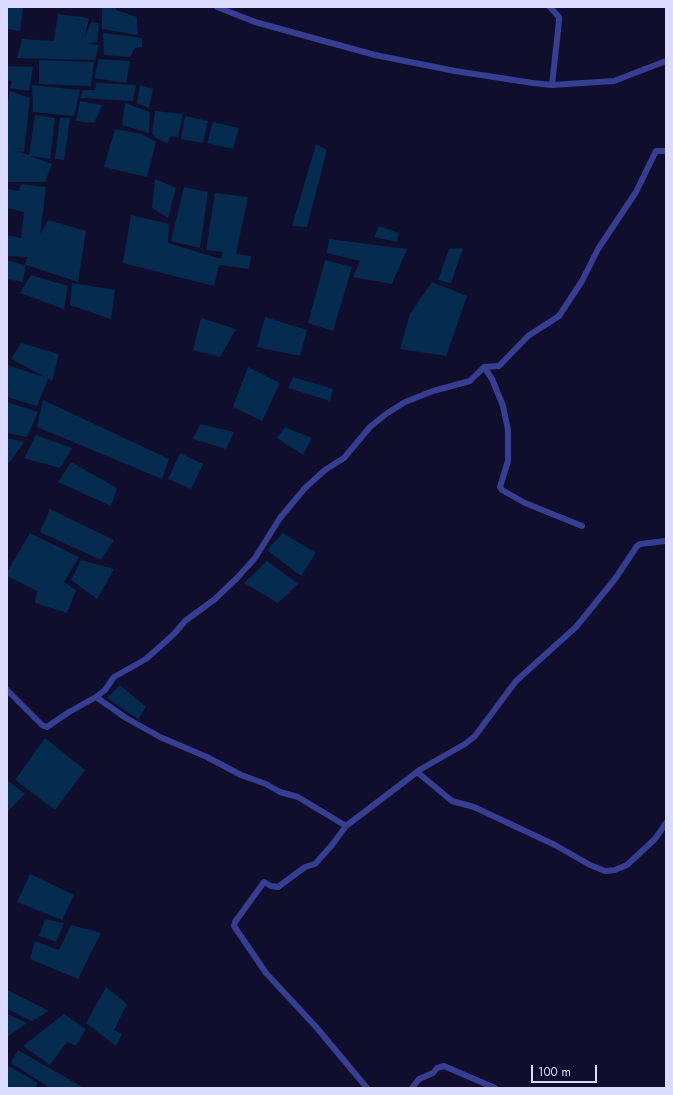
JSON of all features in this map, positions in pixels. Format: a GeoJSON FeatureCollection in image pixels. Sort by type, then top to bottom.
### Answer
{"type":"FeatureCollection","features":[{"type":"Feature","properties":{"kind":"street"},"geometry":{"type":"LineString","coordinates":[[219,7],[256,22],[375,55],[455,71],[552,85],[614,81],[666,61]]}},
{"type":"Feature","properties":{"kind":"street"},"geometry":{"type":"LineString","coordinates":[[550,7],[559,17],[552,85]]}},
{"type":"Feature","properties":{"kind":"street"},"geometry":{"type":"LineString","coordinates":[[7,690],[39,722],[47,727],[69,712],[96,697],[105,690],[114,676],[146,659],[174,634],[185,621],[215,599],[237,578],[255,558],[280,518],[305,488],[325,470],[344,458],[370,427],[404,402],[433,391],[470,381],[484,368],[500,366],[528,336],[560,316],[582,281],[598,249],[636,192],[656,151],[666,151]]}},
{"type":"Feature","properties":{"kind":"street"},"geometry":{"type":"LineString","coordinates":[[484,368],[492,379],[503,406],[508,430],[508,461],[500,487],[502,490],[525,503],[582,526]]}},
{"type":"Feature","properties":{"kind":"street"},"geometry":{"type":"LineString","coordinates":[[367,1088],[317,1028],[266,973],[234,926],[247,904],[264,882],[278,888],[305,867],[315,864],[346,826],[417,772],[475,736],[516,681],[576,627],[615,579],[640,544],[666,541]]}},
{"type":"Feature","properties":{"kind":"street"},"geometry":{"type":"LineString","coordinates":[[96,697],[126,718],[160,737],[207,757],[241,775],[298,798],[346,826]]}},
{"type":"Feature","properties":{"kind":"street"},"geometry":{"type":"LineString","coordinates":[[417,772],[452,801],[474,807],[555,845],[590,865],[606,871],[616,870],[627,865],[655,839],[666,823]]}},
{"type":"Feature","properties":{"kind":"street"},"geometry":{"type":"LineString","coordinates":[[412,1088],[419,1079],[433,1073],[437,1068],[444,1066],[495,1088]]}},
{"type":"Feature","properties":{"kind":"water"},"geometry":{"type":"Polygon","coordinates":[[[8,7],[23,7],[20,31],[7,29],[8,7]]]}},
{"type":"Feature","properties":{"kind":"water"},"geometry":{"type":"Polygon","coordinates":[[[102,7],[116,7],[116,10],[137,17],[138,35],[102,29],[102,7]]]}},
{"type":"Feature","properties":{"kind":"water"},"geometry":{"type":"Polygon","coordinates":[[[58,14],[89,18],[84,39],[91,22],[99,23],[97,42],[86,44],[99,45],[95,60],[17,58],[22,39],[54,41],[58,14]]]}},
{"type":"Feature","properties":{"kind":"water"},"geometry":{"type":"Polygon","coordinates":[[[103,33],[142,38],[142,47],[135,48],[130,57],[104,55],[103,33]]]}},
{"type":"Feature","properties":{"kind":"water"},"geometry":{"type":"Polygon","coordinates":[[[99,59],[130,61],[126,83],[94,78],[99,59]]]}},
{"type":"Feature","properties":{"kind":"water"},"geometry":{"type":"Polygon","coordinates":[[[39,60],[94,62],[91,86],[39,84],[39,60]]]}},
{"type":"Feature","properties":{"kind":"water"},"geometry":{"type":"Polygon","coordinates":[[[7,66],[33,67],[29,91],[10,88],[12,81],[7,80],[7,66]]]}},
{"type":"Feature","properties":{"kind":"water"},"geometry":{"type":"Polygon","coordinates":[[[96,83],[136,85],[133,101],[80,98],[83,90],[95,90],[96,83]]]}},
{"type":"Feature","properties":{"kind":"water"},"geometry":{"type":"Polygon","coordinates":[[[32,85],[80,90],[74,116],[33,112],[32,85]]]}},
{"type":"Feature","properties":{"kind":"water"},"geometry":{"type":"Polygon","coordinates":[[[140,85],[153,89],[149,108],[137,103],[140,85]]]}},
{"type":"Feature","properties":{"kind":"water"},"geometry":{"type":"Polygon","coordinates":[[[10,91],[30,98],[24,152],[13,150],[29,155],[35,115],[55,118],[50,159],[30,156],[52,164],[45,182],[7,182],[7,103],[10,91]]]}},
{"type":"Feature","properties":{"kind":"water"},"geometry":{"type":"Polygon","coordinates":[[[80,101],[102,105],[94,123],[76,121],[80,101]]]}},
{"type":"Feature","properties":{"kind":"water"},"geometry":{"type":"Polygon","coordinates":[[[125,103],[150,112],[149,133],[122,125],[125,103]]]}},
{"type":"Feature","properties":{"kind":"water"},"geometry":{"type":"Polygon","coordinates":[[[155,111],[183,114],[178,137],[171,136],[167,143],[158,139],[152,134],[155,111]]]}},
{"type":"Feature","properties":{"kind":"water"},"geometry":{"type":"Polygon","coordinates":[[[185,116],[208,121],[203,143],[181,139],[185,116]]]}},
{"type":"Feature","properties":{"kind":"water"},"geometry":{"type":"Polygon","coordinates":[[[60,118],[70,118],[64,160],[55,159],[60,118]]]}},
{"type":"Feature","properties":{"kind":"water"},"geometry":{"type":"Polygon","coordinates":[[[213,122],[239,128],[233,149],[207,143],[213,122]]]}},
{"type":"Feature","properties":{"kind":"water"},"geometry":{"type":"Polygon","coordinates":[[[115,129],[142,134],[156,142],[147,177],[104,167],[115,129]]]}},
{"type":"Feature","properties":{"kind":"water"},"geometry":{"type":"Polygon","coordinates":[[[316,144],[327,150],[307,227],[292,226],[316,144]]]}},
{"type":"Feature","properties":{"kind":"water"},"geometry":{"type":"Polygon","coordinates":[[[155,179],[176,188],[168,218],[152,208],[155,179]]]}},
{"type":"Feature","properties":{"kind":"water"},"geometry":{"type":"Polygon","coordinates":[[[21,184],[46,187],[40,235],[48,220],[86,231],[78,282],[26,265],[23,282],[7,279],[7,260],[25,265],[27,257],[7,256],[7,235],[21,238],[24,212],[7,208],[7,189],[19,191],[21,184]]]}},
{"type":"Feature","properties":{"kind":"water"},"geometry":{"type":"Polygon","coordinates":[[[184,187],[208,192],[200,248],[171,241],[184,187]]]}},
{"type":"Feature","properties":{"kind":"water"},"geometry":{"type":"Polygon","coordinates":[[[215,193],[248,197],[236,254],[251,256],[249,269],[219,265],[214,286],[123,263],[131,215],[169,224],[168,243],[221,259],[223,252],[206,250],[215,193]]]}},
{"type":"Feature","properties":{"kind":"water"},"geometry":{"type":"Polygon","coordinates":[[[379,226],[399,233],[397,242],[374,237],[379,226]]]}},
{"type":"Feature","properties":{"kind":"water"},"geometry":{"type":"Polygon","coordinates":[[[329,239],[407,249],[392,284],[353,277],[360,261],[327,253],[329,239]]]}},
{"type":"Feature","properties":{"kind":"water"},"geometry":{"type":"Polygon","coordinates":[[[463,248],[451,283],[438,280],[449,249],[463,248]]]}},
{"type":"Feature","properties":{"kind":"water"},"geometry":{"type":"Polygon","coordinates":[[[325,260],[352,267],[333,331],[308,323],[325,260]]]}},
{"type":"Feature","properties":{"kind":"water"},"geometry":{"type":"Polygon","coordinates":[[[31,275],[68,286],[64,309],[20,293],[31,275]]]}},
{"type":"Feature","properties":{"kind":"water"},"geometry":{"type":"Polygon","coordinates":[[[432,282],[467,296],[446,356],[400,349],[410,314],[432,282]]]}},
{"type":"Feature","properties":{"kind":"water"},"geometry":{"type":"Polygon","coordinates":[[[72,283],[115,290],[111,319],[70,305],[72,283]]]}},
{"type":"Feature","properties":{"kind":"water"},"geometry":{"type":"Polygon","coordinates":[[[265,317],[307,330],[300,356],[257,347],[265,317]]]}},
{"type":"Feature","properties":{"kind":"water"},"geometry":{"type":"Polygon","coordinates":[[[201,318],[236,329],[220,357],[193,350],[201,318]]]}},
{"type":"Feature","properties":{"kind":"water"},"geometry":{"type":"Polygon","coordinates":[[[21,343],[59,354],[52,381],[48,379],[37,406],[7,397],[7,365],[45,377],[11,359],[21,343]]]}},
{"type":"Feature","properties":{"kind":"water"},"geometry":{"type":"Polygon","coordinates":[[[248,367],[280,383],[262,421],[233,407],[248,367]]]}},
{"type":"Feature","properties":{"kind":"water"},"geometry":{"type":"Polygon","coordinates":[[[293,377],[333,389],[330,401],[288,388],[293,377]]]}},
{"type":"Feature","properties":{"kind":"water"},"geometry":{"type":"Polygon","coordinates":[[[43,400],[169,459],[162,479],[37,427],[43,400]]]}},
{"type":"Feature","properties":{"kind":"water"},"geometry":{"type":"Polygon","coordinates":[[[7,402],[38,412],[27,437],[7,433],[7,402]]]}},
{"type":"Feature","properties":{"kind":"water"},"geometry":{"type":"Polygon","coordinates":[[[200,424],[234,432],[226,449],[193,439],[200,424]]]}},
{"type":"Feature","properties":{"kind":"water"},"geometry":{"type":"Polygon","coordinates":[[[285,427],[312,438],[303,455],[277,438],[285,427]]]}},
{"type":"Feature","properties":{"kind":"water"},"geometry":{"type":"Polygon","coordinates":[[[36,435],[72,448],[60,468],[24,458],[36,435]]]}},
{"type":"Feature","properties":{"kind":"water"},"geometry":{"type":"Polygon","coordinates":[[[7,438],[24,442],[10,462],[7,463],[7,438]]]}},
{"type":"Feature","properties":{"kind":"water"},"geometry":{"type":"Polygon","coordinates":[[[180,453],[203,464],[191,489],[168,479],[180,453]]]}},
{"type":"Feature","properties":{"kind":"water"},"geometry":{"type":"Polygon","coordinates":[[[71,462],[117,488],[111,506],[58,482],[71,462]]]}},
{"type":"Feature","properties":{"kind":"water"},"geometry":{"type":"Polygon","coordinates":[[[50,509],[114,540],[101,560],[40,532],[50,509]]]}},
{"type":"Feature","properties":{"kind":"water"},"geometry":{"type":"Polygon","coordinates":[[[30,533],[79,557],[64,582],[76,590],[67,613],[35,603],[37,591],[7,576],[7,572],[30,533]]]}},
{"type":"Feature","properties":{"kind":"water"},"geometry":{"type":"Polygon","coordinates":[[[283,533],[316,553],[301,576],[267,550],[283,533]]]}},
{"type":"Feature","properties":{"kind":"water"},"geometry":{"type":"Polygon","coordinates":[[[81,560],[114,569],[97,599],[71,580],[81,560]]]}},
{"type":"Feature","properties":{"kind":"water"},"geometry":{"type":"Polygon","coordinates":[[[267,561],[298,584],[278,603],[244,583],[267,561]]]}},
{"type":"Feature","properties":{"kind":"water"},"geometry":{"type":"Polygon","coordinates":[[[120,685],[146,707],[138,719],[107,698],[120,685]]]}},
{"type":"Feature","properties":{"kind":"water"},"geometry":{"type":"Polygon","coordinates":[[[45,738],[85,770],[55,810],[15,780],[45,738]]]}},
{"type":"Feature","properties":{"kind":"water"},"geometry":{"type":"Polygon","coordinates":[[[7,780],[25,794],[7,812],[7,780]]]}},
{"type":"Feature","properties":{"kind":"water"},"geometry":{"type":"Polygon","coordinates":[[[30,874],[74,895],[62,920],[17,902],[30,874]]]}},
{"type":"Feature","properties":{"kind":"water"},"geometry":{"type":"Polygon","coordinates":[[[45,919],[64,923],[56,942],[39,936],[45,919]]]}},
{"type":"Feature","properties":{"kind":"water"},"geometry":{"type":"Polygon","coordinates":[[[71,925],[101,933],[78,979],[30,959],[35,941],[59,950],[71,925]]]}},
{"type":"Feature","properties":{"kind":"water"},"geometry":{"type":"Polygon","coordinates":[[[106,987],[127,1004],[114,1030],[122,1034],[116,1046],[86,1023],[106,987]]]}},
{"type":"Feature","properties":{"kind":"water"},"geometry":{"type":"Polygon","coordinates":[[[7,990],[49,1011],[32,1021],[7,1009],[7,990]]]}},
{"type":"Feature","properties":{"kind":"water"},"geometry":{"type":"Polygon","coordinates":[[[7,1014],[27,1023],[7,1037],[7,1014]]]}},
{"type":"Feature","properties":{"kind":"water"},"geometry":{"type":"Polygon","coordinates":[[[64,1014],[86,1029],[76,1046],[67,1042],[50,1065],[23,1046],[64,1014]]]}},
{"type":"Feature","properties":{"kind":"water"},"geometry":{"type":"Polygon","coordinates":[[[18,1050],[84,1088],[50,1088],[11,1063],[18,1050]]]}},
{"type":"Feature","properties":{"kind":"water"},"geometry":{"type":"Polygon","coordinates":[[[7,1065],[38,1083],[35,1088],[7,1088],[7,1065]]]}}]}
